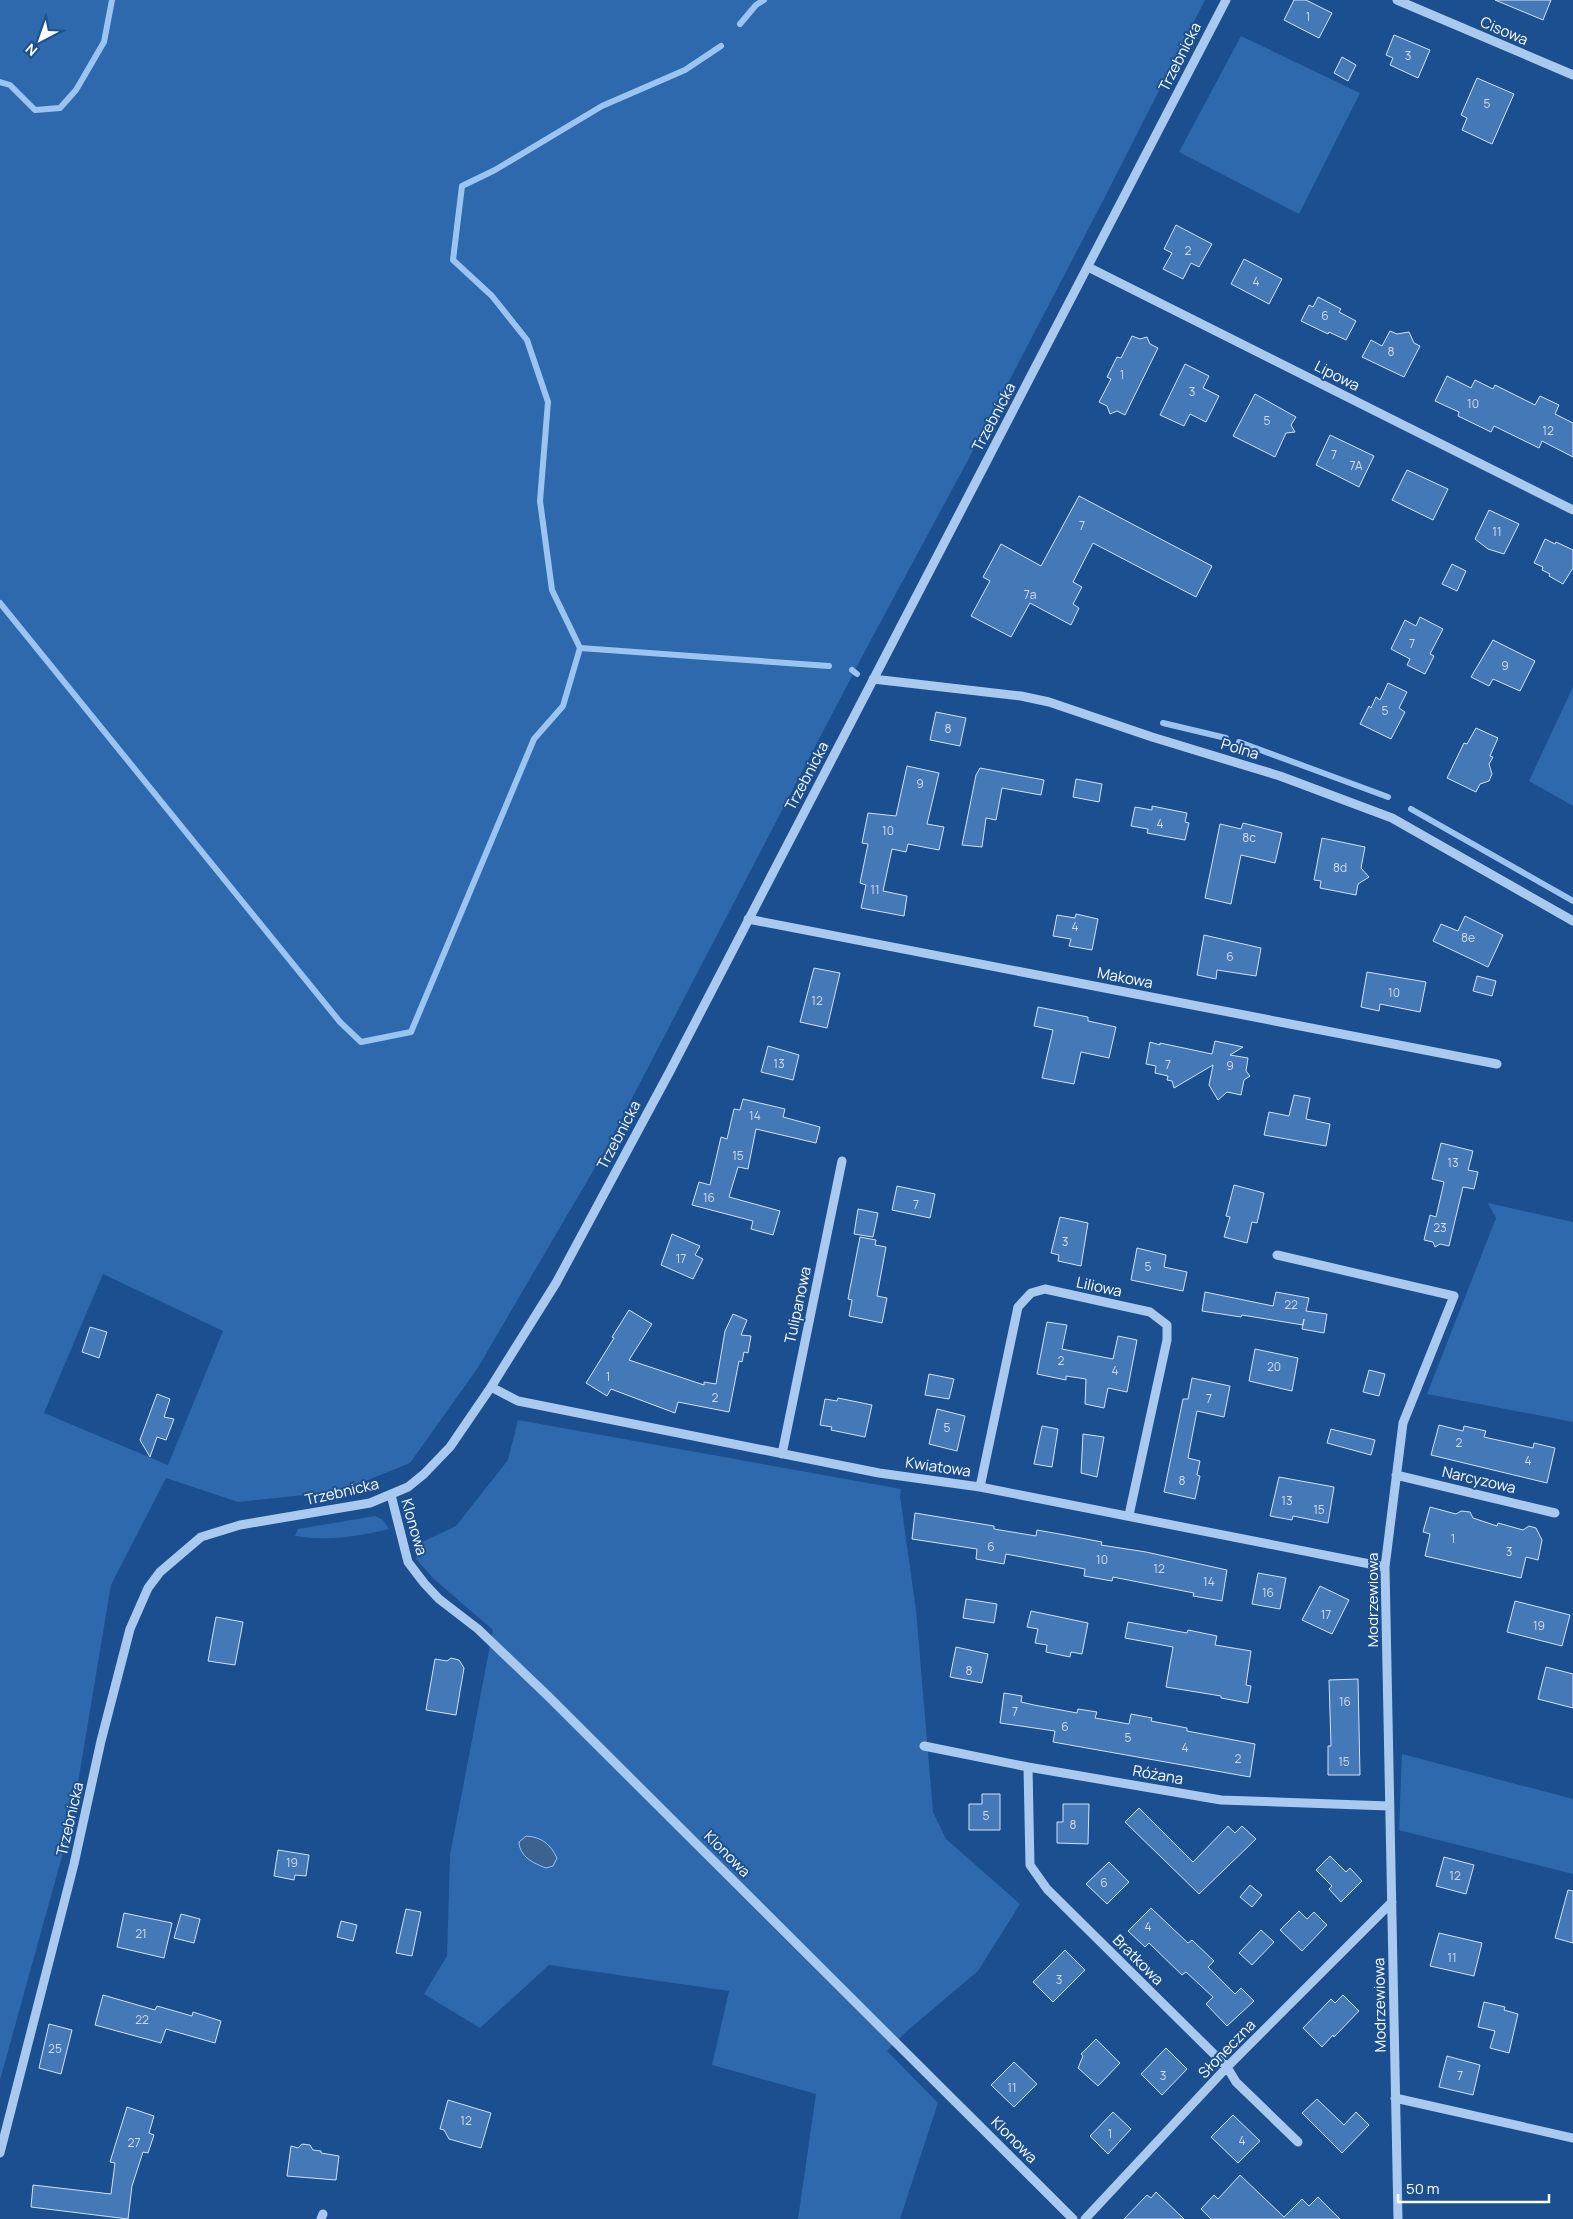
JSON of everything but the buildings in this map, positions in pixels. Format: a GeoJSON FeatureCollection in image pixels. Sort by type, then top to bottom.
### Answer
{"type":"FeatureCollection","features":[{"type":"Feature","properties":{"kind":"street","name":"Trzebnicka"},"geometry":{"type":"LineString","coordinates":[[0,2153],[72,1872],[101,1741],[130,1629],[148,1588],[160,1572],[201,1537],[240,1525],[356,1506],[391,1495],[408,1487],[450,1447],[491,1387],[575,1249],[1226,0]]}},
{"type":"Feature","properties":{"kind":"street","name":"Cisowa"},"geometry":{"type":"LineString","coordinates":[[1397,0],[1573,75]]}},
{"type":"Feature","properties":{"kind":"street","name":"Lipowa"},"geometry":{"type":"LineString","coordinates":[[1088,267],[1573,510]]}},
{"type":"Feature","properties":{"kind":"street","name":"Polna"},"geometry":{"type":"LineString","coordinates":[[873,680],[1021,696],[1049,702],[1152,737],[1280,776],[1392,818],[1573,921]]}},
{"type":"Feature","properties":{"kind":"street","name":"Makowa"},"geometry":{"type":"LineString","coordinates":[[748,919],[1497,1064]]}},
{"type":"Feature","properties":{"kind":"street","name":"Tulipanowa"},"geometry":{"type":"LineString","coordinates":[[782,1454],[842,1161]]}},
{"type":"Feature","properties":{"kind":"street","name":"Modrzewiowa"},"geometry":{"type":"LineString","coordinates":[[1277,1255],[1454,1296],[1402,1423],[1385,1567],[1398,2219]]}},
{"type":"Feature","properties":{"kind":"street","name":"Liliowa"},"geometry":{"type":"LineString","coordinates":[[980,1487],[1018,1307],[1031,1293],[1045,1289],[1150,1312],[1166,1325],[1167,1340],[1128,1515]]}},
{"type":"Feature","properties":{"kind":"street","name":"Kwiatowa"},"geometry":{"type":"LineString","coordinates":[[491,1387],[518,1401],[879,1473],[980,1487],[1385,1567]]}},
{"type":"Feature","properties":{"kind":"street","name":"Narcyzowa"},"geometry":{"type":"LineString","coordinates":[[1396,1475],[1555,1513]]}},
{"type":"Feature","properties":{"kind":"street","name":"Klonowa"},"geometry":{"type":"LineString","coordinates":[[391,1495],[408,1562],[440,1599],[478,1629],[563,1711],[1073,2219]]}},
{"type":"Feature","properties":{"kind":"street","name":"Różana"},"geometry":{"type":"LineString","coordinates":[[924,1746],[1028,1767],[1221,1800],[1389,1806]]}},
{"type":"Feature","properties":{"kind":"street","name":"Bratkowa"},"geometry":{"type":"LineString","coordinates":[[1028,1767],[1030,1865],[1048,1889],[1228,2067],[1236,2082],[1298,2142]]}},
{"type":"Feature","properties":{"kind":"street","name":"Słoneczna"},"geometry":{"type":"LineString","coordinates":[[1085,2219],[1228,2067],[1392,1902]]}},
{"type":"Feature","properties":{"kind":"street"},"geometry":{"type":"LineString","coordinates":[[1396,2098],[1573,2138]]}},
{"type":"Feature","properties":{"kind":"shaded area"},"geometry":{"type":"Polygon","coordinates":[[[0,0],[1205,0],[968,460],[866,649],[603,1154],[477,1369],[410,1463],[341,1491],[238,1502],[166,1478],[111,1585],[67,1849],[64,1849],[0,2080],[0,0]],[[103,1274],[44,1413],[168,1465],[223,1331],[103,1274]]]}},
{"type":"Feature","properties":{"kind":"shaded area"},"geometry":{"type":"Polygon","coordinates":[[[1241,36],[1360,93],[1299,214],[1179,152],[1241,36]]]}},
{"type":"Feature","properties":{"kind":"shaded area"},"geometry":{"type":"Polygon","coordinates":[[[1573,687],[1573,806],[1529,781],[1573,687]]]}},
{"type":"Feature","properties":{"kind":"shaded area"},"geometry":{"type":"Polygon","coordinates":[[[1488,1203],[1573,1222],[1573,1422],[1427,1394],[1496,1218],[1488,1203]]]}},
{"type":"Feature","properties":{"kind":"shaded area"},"geometry":{"type":"Polygon","coordinates":[[[518,1420],[901,1489],[900,1496],[916,1610],[933,1812],[946,1839],[1020,1904],[978,1971],[907,2031],[887,2051],[938,2103],[900,2219],[798,2219],[816,2094],[712,2065],[729,1991],[549,1965],[480,2028],[424,1994],[447,1956],[450,1855],[493,1630],[434,1579],[416,1559],[422,1542],[456,1526],[508,1460],[518,1420]]]}},
{"type":"Feature","properties":{"kind":"shaded area"},"geometry":{"type":"Polygon","coordinates":[[[375,1516],[383,1520],[389,1529],[342,1537],[295,1536],[298,1529],[375,1516]]]}},
{"type":"Feature","properties":{"kind":"shaded area"},"geometry":{"type":"Polygon","coordinates":[[[1402,1754],[1573,1799],[1573,1874],[1399,1830],[1402,1754]]]}},
{"type":"Feature","properties":{"kind":"shaded area"},"geometry":{"type":"Polygon","coordinates":[[[526,1836],[537,1838],[548,1845],[557,1858],[553,1866],[546,1868],[532,1862],[525,1856],[519,1842],[526,1836]]]}},
{"type":"Feature","properties":{"kind":"waterway"},"geometry":{"type":"LineString","coordinates":[[0,82],[10,85],[35,110],[60,108],[76,90],[104,42],[112,0]]}},
{"type":"Feature","properties":{"kind":"waterway"},"geometry":{"type":"LineString","coordinates":[[740,24],[756,5],[764,0]]}},
{"type":"Feature","properties":{"kind":"waterway"},"geometry":{"type":"LineString","coordinates":[[0,603],[340,1022],[361,1042],[411,1032],[534,739],[563,706],[580,648],[552,590],[540,501],[548,402],[527,340],[492,296],[453,260],[462,186],[495,170],[602,106],[685,70],[721,46]]}},
{"type":"Feature","properties":{"kind":"waterway"},"geometry":{"type":"LineString","coordinates":[[580,648],[829,666]]}},
{"type":"Feature","properties":{"kind":"waterway"},"geometry":{"type":"LineString","coordinates":[[852,670],[857,674]]}},
{"type":"Feature","properties":{"kind":"waterway"},"geometry":{"type":"LineString","coordinates":[[1163,723],[1226,738]]}},
{"type":"Feature","properties":{"kind":"waterway"},"geometry":{"type":"LineString","coordinates":[[1239,742],[1388,797]]}},
{"type":"Feature","properties":{"kind":"waterway"},"geometry":{"type":"LineString","coordinates":[[1411,809],[1573,901]]}}]}
